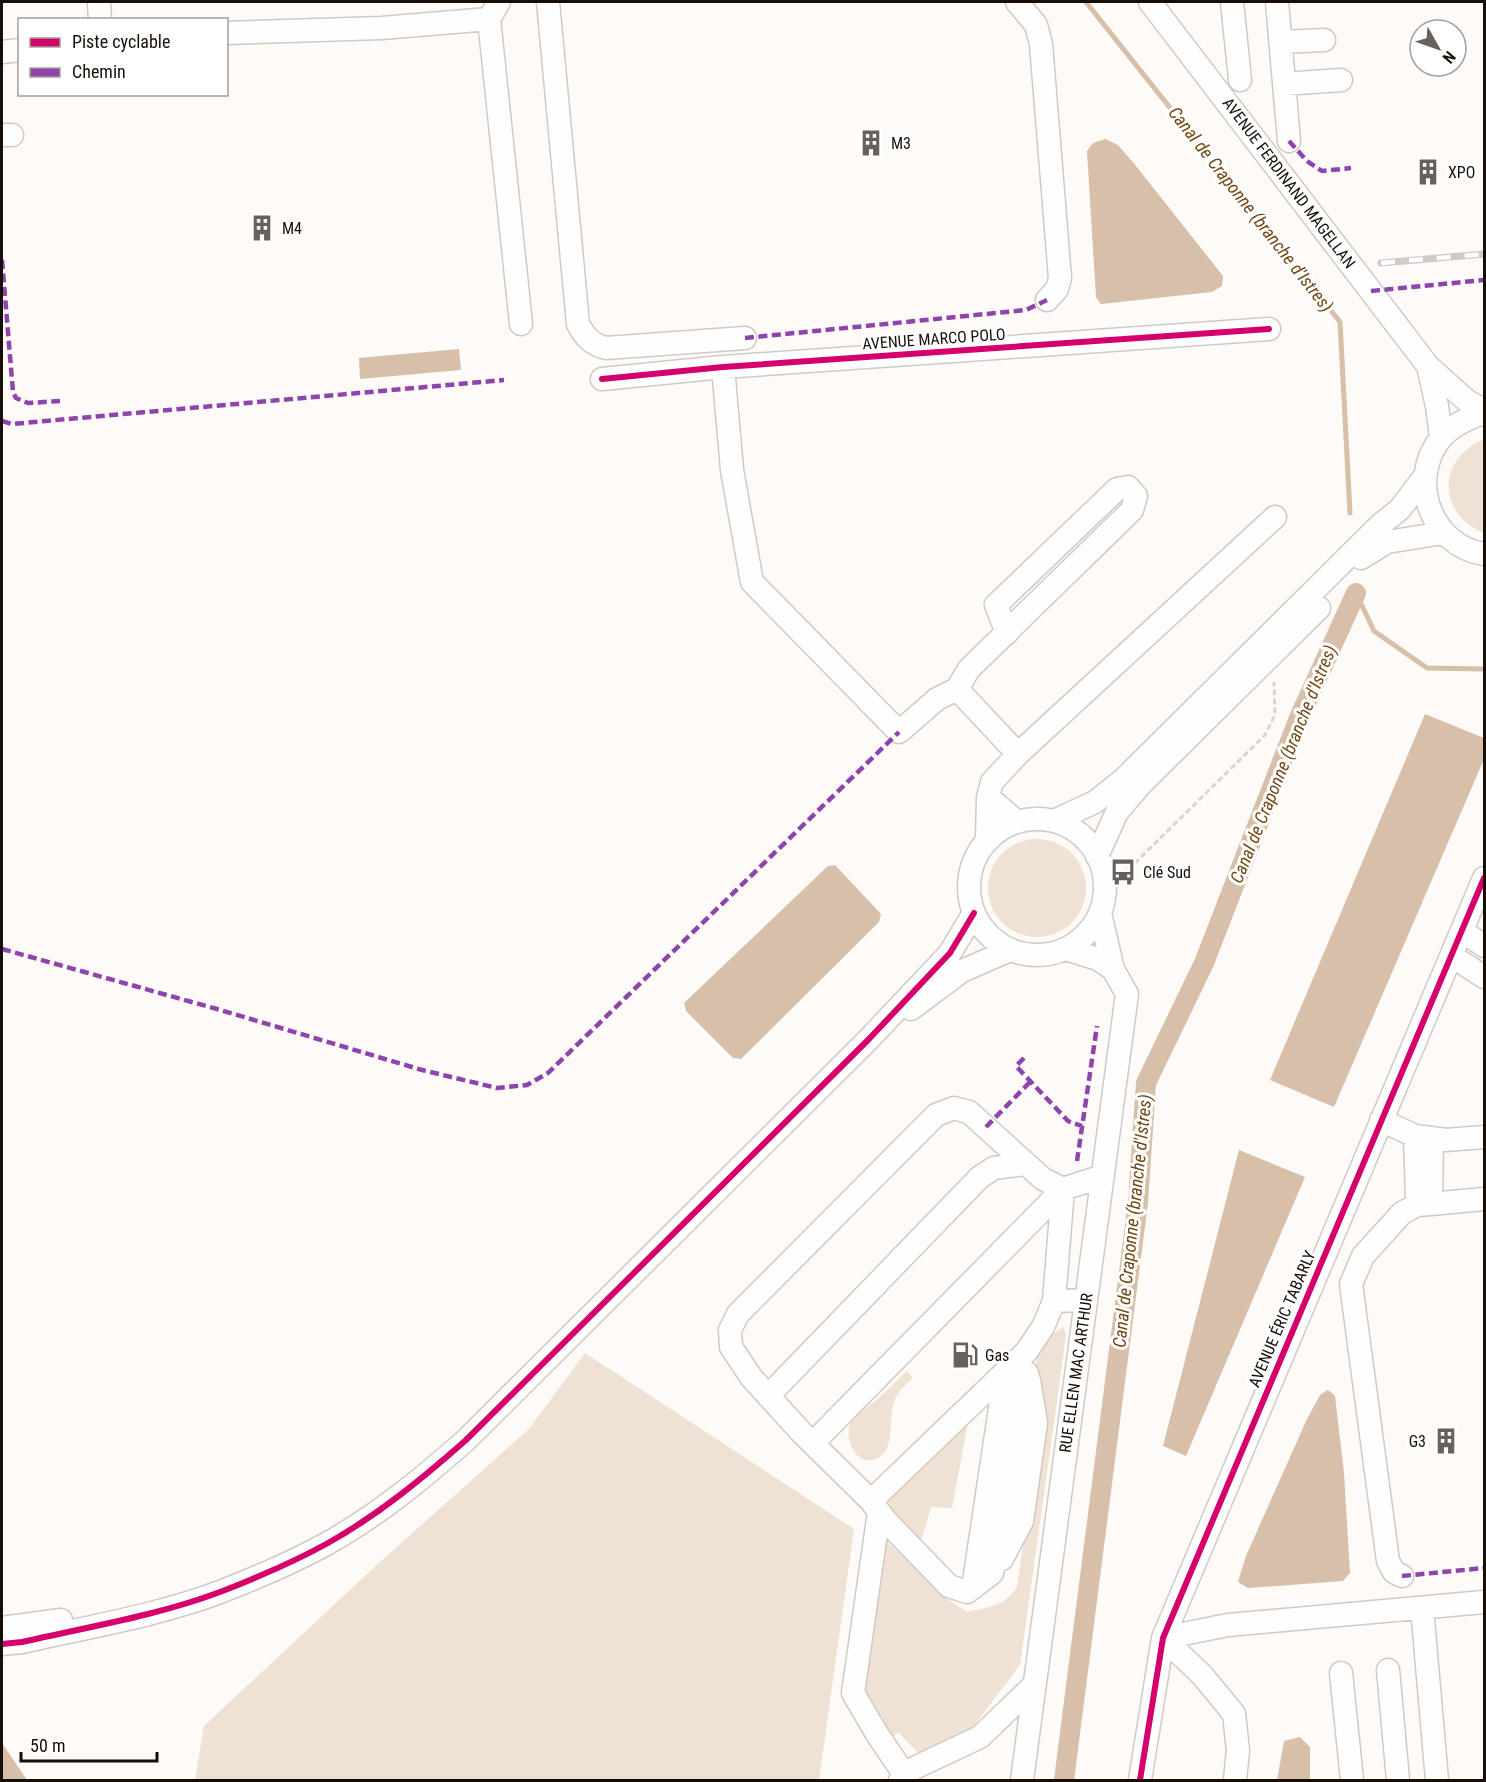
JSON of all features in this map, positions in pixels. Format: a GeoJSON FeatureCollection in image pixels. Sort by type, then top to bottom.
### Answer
{"type":"FeatureCollection","features":[{"type":"Feature","properties":{"kind":"street"},"geometry":{"type":"LineString","coordinates":[[99,2],[100,18]]}},
{"type":"Feature","properties":{"kind":"street"},"geometry":{"type":"LineString","coordinates":[[548,2],[578,324],[583,333],[596,345],[606,348],[745,338]]}},
{"type":"Feature","properties":{"kind":"street"},"geometry":{"type":"LineString","coordinates":[[1017,2],[1036,25],[1041,44],[1060,278],[1057,289],[1047,300]]}},
{"type":"Feature","properties":{"kind":"street","name":"AVENUE FERDINAND MAGELLAN"},"geometry":{"type":"LineString","coordinates":[[1151,2],[1428,366],[1467,401],[1485,412]]}},
{"type":"Feature","properties":{"kind":"street"},"geometry":{"type":"LineString","coordinates":[[1232,2],[1240,80]]}},
{"type":"Feature","properties":{"kind":"street"},"geometry":{"type":"LineString","coordinates":[[1277,2],[1289,141]]}},
{"type":"Feature","properties":{"kind":"street"},"geometry":{"type":"LineString","coordinates":[[228,33],[382,28],[494,10],[521,324]]}},
{"type":"Feature","properties":{"kind":"street"},"geometry":{"type":"LineString","coordinates":[[1281,42],[1324,40]]}},
{"type":"Feature","properties":{"kind":"street"},"geometry":{"type":"LineString","coordinates":[[2,52],[18,50]]}},
{"type":"Feature","properties":{"kind":"street"},"geometry":{"type":"LineString","coordinates":[[1284,84],[1341,80]]}},
{"type":"Feature","properties":{"kind":"street","name":"AVENUE MARCO POLO"},"geometry":{"type":"LineString","coordinates":[[602,379],[723,367],[1269,329]]}},
{"type":"Feature","properties":{"kind":"street","name":"AVENUE FERDINAND MAGELLAN"},"geometry":{"type":"LineString","coordinates":[[1428,366],[1441,438]]}},
{"type":"Feature","properties":{"kind":"street"},"geometry":{"type":"LineString","coordinates":[[723,367],[732,470],[752,582],[898,732],[937,699],[957,689],[969,669],[1007,633],[1132,510],[1136,496],[1128,488],[1117,489],[996,605],[1007,633]]}},
{"type":"Feature","properties":{"kind":"street"},"geometry":{"type":"LineString","coordinates":[[1485,412],[1454,426],[1441,438],[1430,456],[1425,476],[1426,496],[1432,516],[1443,532],[1458,545],[1476,553],[1485,554]]}},
{"type":"Feature","properties":{"kind":"street"},"geometry":{"type":"LineString","coordinates":[[1054,821],[1095,802],[1124,779],[1380,525],[1400,509],[1425,476]]}},
{"type":"Feature","properties":{"kind":"street"},"geometry":{"type":"LineString","coordinates":[[987,840],[988,797],[992,782],[1018,754],[1275,517]]}},
{"type":"Feature","properties":{"kind":"street"},"geometry":{"type":"LineString","coordinates":[[1097,856],[1117,812],[1141,784],[1320,607],[1363,555],[1387,542],[1443,532]]}},
{"type":"Feature","properties":{"kind":"street"},"geometry":{"type":"LineString","coordinates":[[1050,554],[1068,573]]}},
{"type":"Feature","properties":{"kind":"street"},"geometry":{"type":"LineString","coordinates":[[957,689],[1018,754]]}},
{"type":"Feature","properties":{"kind":"street"},"geometry":{"type":"LineString","coordinates":[[988,797],[1017,822]]}},
{"type":"Feature","properties":{"kind":"street"},"geometry":{"type":"LineString","coordinates":[[1036,819],[1054,821],[1072,828],[1087,840],[1097,856],[1103,869],[1105,884],[1100,913],[1085,933],[1065,948],[1047,954],[1028,954],[1010,950],[995,941],[974,914],[969,895],[970,875],[976,856],[987,840],[1001,829],[1017,822],[1036,819]]}},
{"type":"Feature","properties":{"kind":"street","name":"AVENUE ÉRIC TABARLY"},"geometry":{"type":"LineString","coordinates":[[1140,1780],[1163,1638],[1485,878]]}},
{"type":"Feature","properties":{"kind":"street","name":"RUE ELLEN MAC ARTHUR"},"geometry":{"type":"LineString","coordinates":[[1022,1780],[1127,994],[1113,969],[1100,913]]}},
{"type":"Feature","properties":{"kind":"street"},"geometry":{"type":"LineString","coordinates":[[2,1644],[22,1642],[161,1610],[219,1592],[328,1544],[420,1480],[474,1432],[868,1040],[950,953],[974,914]]}},
{"type":"Feature","properties":{"kind":"street"},"geometry":{"type":"LineString","coordinates":[[1462,932],[1485,946]]}},
{"type":"Feature","properties":{"kind":"street"},"geometry":{"type":"LineString","coordinates":[[1065,948],[1098,959],[1113,969]]}},
{"type":"Feature","properties":{"kind":"street"},"geometry":{"type":"LineString","coordinates":[[868,1040],[962,971],[1010,950]]}},
{"type":"Feature","properties":{"kind":"street"},"geometry":{"type":"LineString","coordinates":[[1452,956],[1485,977]]}},
{"type":"Feature","properties":{"kind":"street"},"geometry":{"type":"LineString","coordinates":[[1026,1367],[1036,1423],[1022,1521],[992,1573],[967,1592],[949,1586],[768,1396],[751,1377],[731,1347],[730,1330],[738,1314],[936,1115],[954,1108],[969,1112],[1043,1179],[1063,1189]]}},
{"type":"Feature","properties":{"kind":"street"},"geometry":{"type":"LineString","coordinates":[[1381,1120],[1423,1137],[1446,1140],[1485,1137]]}},
{"type":"Feature","properties":{"kind":"street"},"geometry":{"type":"LineString","coordinates":[[1423,1137],[1424,1204]]}},
{"type":"Feature","properties":{"kind":"street"},"geometry":{"type":"LineString","coordinates":[[768,1396],[980,1177],[994,1168],[1025,1164]]}},
{"type":"Feature","properties":{"kind":"street"},"geometry":{"type":"LineString","coordinates":[[813,1443],[1063,1189],[1103,1176]]}},
{"type":"Feature","properties":{"kind":"street"},"geometry":{"type":"LineString","coordinates":[[973,1588],[1002,1395],[1026,1367],[1054,1301],[1063,1189]]}},
{"type":"Feature","properties":{"kind":"street"},"geometry":{"type":"LineString","coordinates":[[1402,1576],[1394,1572],[1388,1561],[1351,1284],[1363,1256],[1402,1213],[1424,1204],[1485,1199]]}},
{"type":"Feature","properties":{"kind":"street"},"geometry":{"type":"LineString","coordinates":[[1054,1301],[1086,1300]]}},
{"type":"Feature","properties":{"kind":"street"},"geometry":{"type":"LineString","coordinates":[[904,1779],[853,1693],[875,1506],[1026,1367]]}},
{"type":"Feature","properties":{"kind":"street"},"geometry":{"type":"LineString","coordinates":[[1163,1638],[1228,1625],[1485,1602]]}},
{"type":"Feature","properties":{"kind":"street"},"geometry":{"type":"LineString","coordinates":[[1422,1608],[1437,1780]]}},
{"type":"Feature","properties":{"kind":"street"},"geometry":{"type":"LineString","coordinates":[[2,1628],[73,1618],[161,1610]]}},
{"type":"Feature","properties":{"kind":"street"},"geometry":{"type":"LineString","coordinates":[[1163,1638],[1202,1675],[1234,1714],[1238,1750],[1235,1780]]}},
{"type":"Feature","properties":{"kind":"street"},"geometry":{"type":"LineString","coordinates":[[1388,1670],[1398,1780]]}},
{"type":"Feature","properties":{"kind":"street"},"geometry":{"type":"LineString","coordinates":[[1341,1673],[1352,1780]]}},
{"type":"Feature","properties":{"kind":"street"},"geometry":{"type":"LineString","coordinates":[[904,1779],[908,1771],[980,1737],[1034,1685]]}},
{"type":"Feature","properties":{"kind":"path"},"geometry":{"type":"LineString","coordinates":[[1105,884],[1136,863],[1265,735],[1275,715],[1273,654]]}},
{"type":"Feature","properties":{"kind":"shaded area"},"geometry":{"type":"Polygon","coordinates":[[[1105,139],[1118,145],[1136,166],[1223,276],[1222,286],[1212,292],[1101,304],[1096,297],[1087,151],[1093,143],[1105,139]]]}},
{"type":"Feature","properties":{"kind":"shaded area"},"geometry":{"type":"Polygon","coordinates":[[[459,349],[461,370],[360,379],[359,358],[459,349]]]}},
{"type":"Feature","properties":{"kind":"shaded area"},"geometry":{"type":"Polygon","coordinates":[[[1484,439],[1484,533],[1469,524],[1458,513],[1451,500],[1449,486],[1451,473],[1458,459],[1469,448],[1484,439]]]}},
{"type":"Feature","properties":{"kind":"shaded area"},"geometry":{"type":"Polygon","coordinates":[[[1425,714],[1484,738],[1484,759],[1334,1107],[1270,1080],[1425,714]]]}},
{"type":"Feature","properties":{"kind":"shaded area"},"geometry":{"type":"Polygon","coordinates":[[[1037,839],[1056,843],[1071,854],[1082,869],[1086,888],[1082,907],[1071,922],[1056,933],[1037,937],[1018,933],[1003,922],[992,907],[988,888],[992,869],[1003,854],[1018,843],[1037,839]]]}},
{"type":"Feature","properties":{"kind":"shaded area"},"geometry":{"type":"Polygon","coordinates":[[[835,865],[881,914],[879,922],[741,1059],[733,1058],[686,1011],[684,1003],[828,866],[835,865]]]}},
{"type":"Feature","properties":{"kind":"shaded area"},"geometry":{"type":"Polygon","coordinates":[[[1239,1150],[1305,1177],[1186,1456],[1163,1446],[1239,1150]]]}},
{"type":"Feature","properties":{"kind":"shaded area"},"geometry":{"type":"Polygon","coordinates":[[[1063,1327],[1066,1334],[1064,1351],[1020,1665],[973,1727],[919,1754],[899,1733],[892,1737],[861,1689],[881,1536],[949,1600],[967,1612],[995,1605],[1012,1594],[1017,1587],[1043,1407],[1035,1365],[1040,1348],[1049,1337],[1063,1327]]]}},
{"type":"Feature","properties":{"kind":"shaded area"},"geometry":{"type":"Polygon","coordinates":[[[585,1353],[854,1529],[819,1780],[195,1780],[204,1726],[381,1561],[529,1429],[585,1353]]]}},
{"type":"Feature","properties":{"kind":"shaded area"},"geometry":{"type":"Polygon","coordinates":[[[907,1371],[913,1378],[900,1390],[895,1399],[888,1445],[881,1456],[873,1460],[865,1460],[853,1450],[849,1433],[850,1424],[855,1416],[907,1371]]]}},
{"type":"Feature","properties":{"kind":"shaded area"},"geometry":{"type":"Polygon","coordinates":[[[1328,1390],[1335,1396],[1344,1473],[1350,1573],[1343,1581],[1248,1588],[1238,1582],[1246,1556],[1307,1419],[1320,1395],[1328,1390]]]}},
{"type":"Feature","properties":{"kind":"shaded area"},"geometry":{"type":"Polygon","coordinates":[[[968,1422],[952,1508],[931,1507],[921,1541],[890,1508],[888,1498],[968,1422]]]}},
{"type":"Feature","properties":{"kind":"shaded area"},"geometry":{"type":"Polygon","coordinates":[[[1300,1737],[1310,1747],[1310,1780],[1277,1780],[1284,1741],[1300,1737]]]}},
{"type":"Feature","properties":{"kind":"shaded area"},"geometry":{"type":"Polygon","coordinates":[[[2,1743],[27,1780],[2,1780],[2,1743]]]}},
{"type":"Feature","properties":{"kind":"waterway","name":"Canal de Craponne (branche d'Istres)"},"geometry":{"type":"LineString","coordinates":[[1086,2],[1340,322],[1350,513]]}},
{"type":"Feature","properties":{"kind":"waterway"},"geometry":{"type":"LineString","coordinates":[[1356,593],[1374,631],[1427,668],[1484,669]]}},
{"type":"Feature","properties":{"kind":"waterway","name":"Canal de Craponne (branche d'Istres)"},"geometry":{"type":"LineString","coordinates":[[1064,1780],[1138,1202],[1146,1083],[1204,963],[1299,718],[1356,593]]}},
{"type":"Feature","properties":{"kind":"railway"},"geometry":{"type":"LineString","coordinates":[[1381,263],[1484,254]]}},
{"type":"Feature","properties":{"kind":"marked path"},"geometry":{"type":"LineString","coordinates":[[1289,141],[1307,161],[1322,171],[1351,168]]}},
{"type":"Feature","properties":{"kind":"marked path"},"geometry":{"type":"LineString","coordinates":[[2,260],[13,392],[16,398],[28,403],[60,401]]}},
{"type":"Feature","properties":{"kind":"marked path"},"geometry":{"type":"LineString","coordinates":[[1371,291],[1484,280]]}},
{"type":"Feature","properties":{"kind":"marked path"},"geometry":{"type":"LineString","coordinates":[[745,338],[1026,310],[1047,300]]}},
{"type":"Feature","properties":{"kind":"marked path"},"geometry":{"type":"LineString","coordinates":[[2,421],[12,424],[504,380]]}},
{"type":"Feature","properties":{"kind":"marked path"},"geometry":{"type":"LineString","coordinates":[[2,949],[217,1009],[422,1070],[497,1088],[527,1085],[548,1073],[899,732]]}},
{"type":"Feature","properties":{"kind":"marked path"},"geometry":{"type":"LineString","coordinates":[[1077,1161],[1097,1026]]}},
{"type":"Feature","properties":{"kind":"marked path"},"geometry":{"type":"LineString","coordinates":[[1024,1058],[1016,1066],[1068,1121],[1082,1126]]}},
{"type":"Feature","properties":{"kind":"marked path"},"geometry":{"type":"LineString","coordinates":[[986,1127],[1030,1082]]}},
{"type":"Feature","properties":{"kind":"marked path"},"geometry":{"type":"LineString","coordinates":[[1402,1576],[1484,1568]]}},
{"type":"Feature","properties":{"kind":"cycle path"},"geometry":{"type":"LineString","coordinates":[[602,379],[723,367],[1269,329]]}},
{"type":"Feature","properties":{"kind":"cycle path"},"geometry":{"type":"LineString","coordinates":[[1140,1780],[1163,1638],[1484,878]]}},
{"type":"Feature","properties":{"kind":"cycle path"},"geometry":{"type":"LineString","coordinates":[[2,1644],[22,1642],[121,1620],[171,1608],[220,1592],[315,1550],[347,1532],[400,1495],[466,1440],[868,1040],[950,953],[974,913]]}},
{"type":"Feature","properties":{"kind":"place","name":"M3"},"geometry":{"type":"Point","coordinates":[871,143]}},
{"type":"Feature","properties":{"kind":"place","name":"XPO"},"geometry":{"type":"Point","coordinates":[1428,172]}},
{"type":"Feature","properties":{"kind":"place","name":"M4"},"geometry":{"type":"Point","coordinates":[262,228]}},
{"type":"Feature","properties":{"kind":"place","name":"Clé Sud"},"geometry":{"type":"Point","coordinates":[1123,872]}},
{"type":"Feature","properties":{"kind":"place","name":"Gas"},"geometry":{"type":"Point","coordinates":[965,1355]}},
{"type":"Feature","properties":{"kind":"place","name":"G3"},"geometry":{"type":"Point","coordinates":[1446,1441]}}]}
